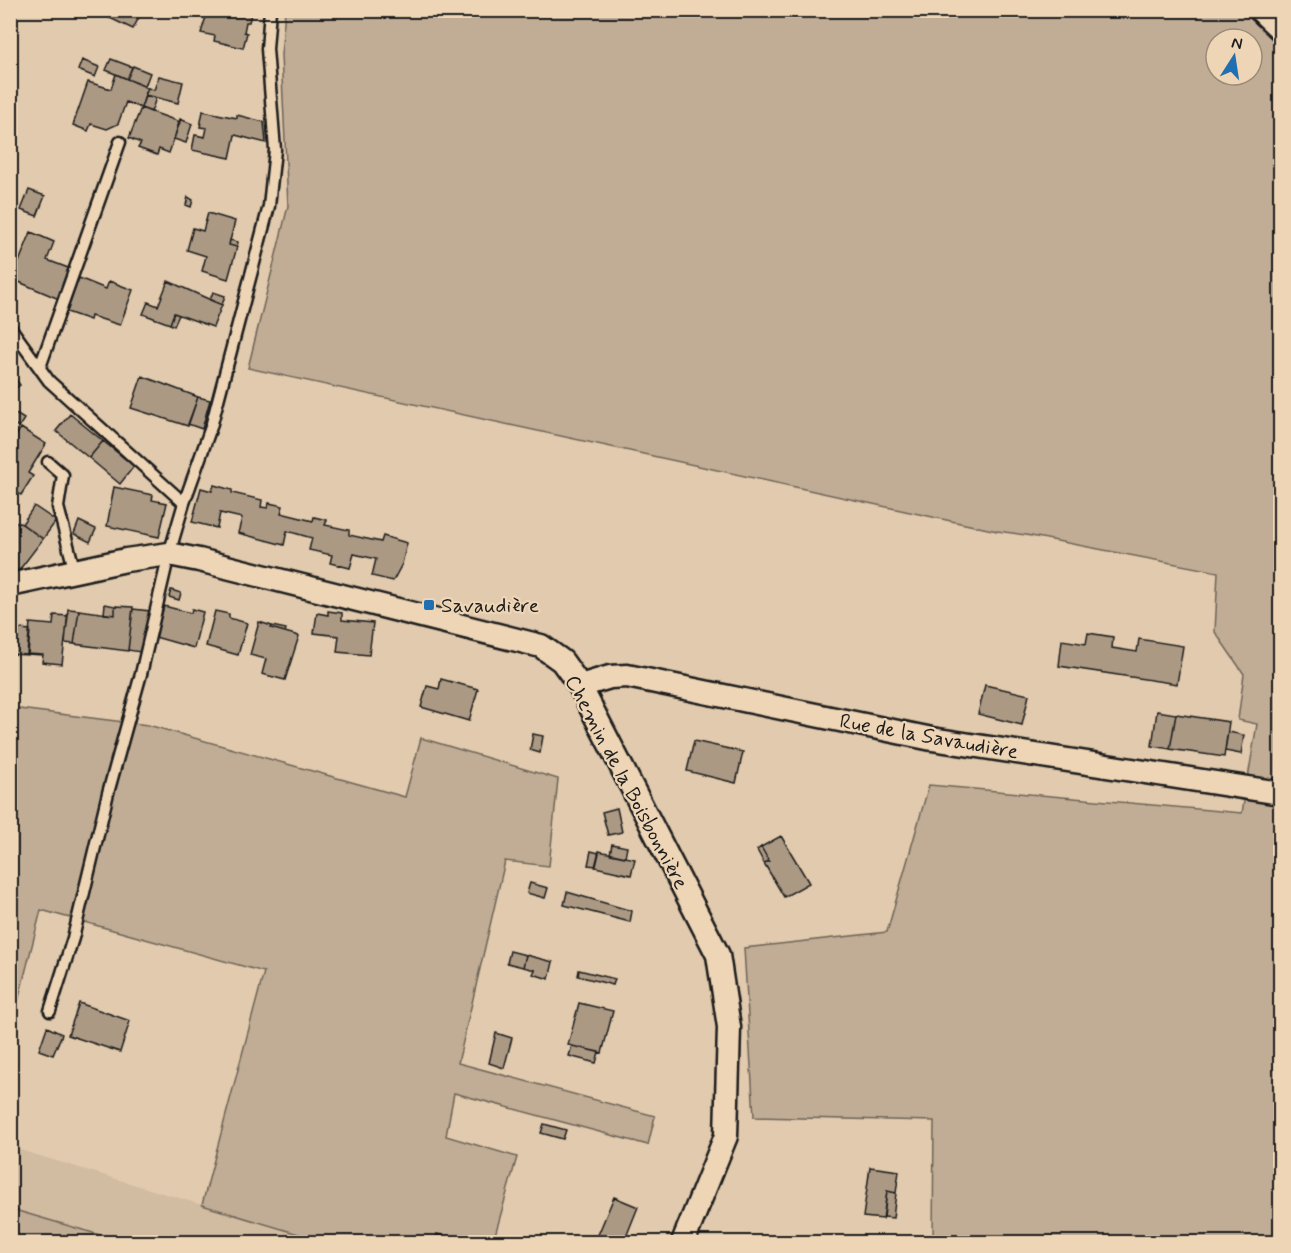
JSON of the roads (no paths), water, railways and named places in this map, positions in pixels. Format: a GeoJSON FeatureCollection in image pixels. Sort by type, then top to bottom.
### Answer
{"type":"FeatureCollection","features":[{"type":"Feature","properties":{"kind":"street"},"geometry":{"type":"LineString","coordinates":[[1260,10],[1281,29]]}},
{"type":"Feature","properties":{"kind":"street","name":"Chemin de la Boisbonnière"},"geometry":{"type":"LineString","coordinates":[[10,585],[126,560],[169,554],[542,646],[562,661],[580,686],[718,954],[729,1026],[726,1136],[683,1242]]}},
{"type":"Feature","properties":{"kind":"street","name":"Rue de la Savaudière"},"geometry":{"type":"LineString","coordinates":[[580,686],[602,679],[627,676],[932,739],[1281,793]]}},
{"type":"Feature","properties":{"kind":"lane"},"geometry":{"type":"LineString","coordinates":[[50,1011],[73,939],[108,793],[141,674],[169,554],[211,426],[269,206],[275,150],[267,49],[270,10]]}},
{"type":"Feature","properties":{"kind":"lane"},"geometry":{"type":"LineString","coordinates":[[40,367],[120,142]]}},
{"type":"Feature","properties":{"kind":"lane"},"geometry":{"type":"LineString","coordinates":[[10,327],[49,381],[184,503]]}},
{"type":"Feature","properties":{"kind":"lane"},"geometry":{"type":"LineString","coordinates":[[48,462],[63,475],[58,507],[75,572]]}},
{"type":"Feature","properties":{"kind":"place","name":"Savaudière"},"geometry":{"type":"Point","coordinates":[429,605]}}]}
